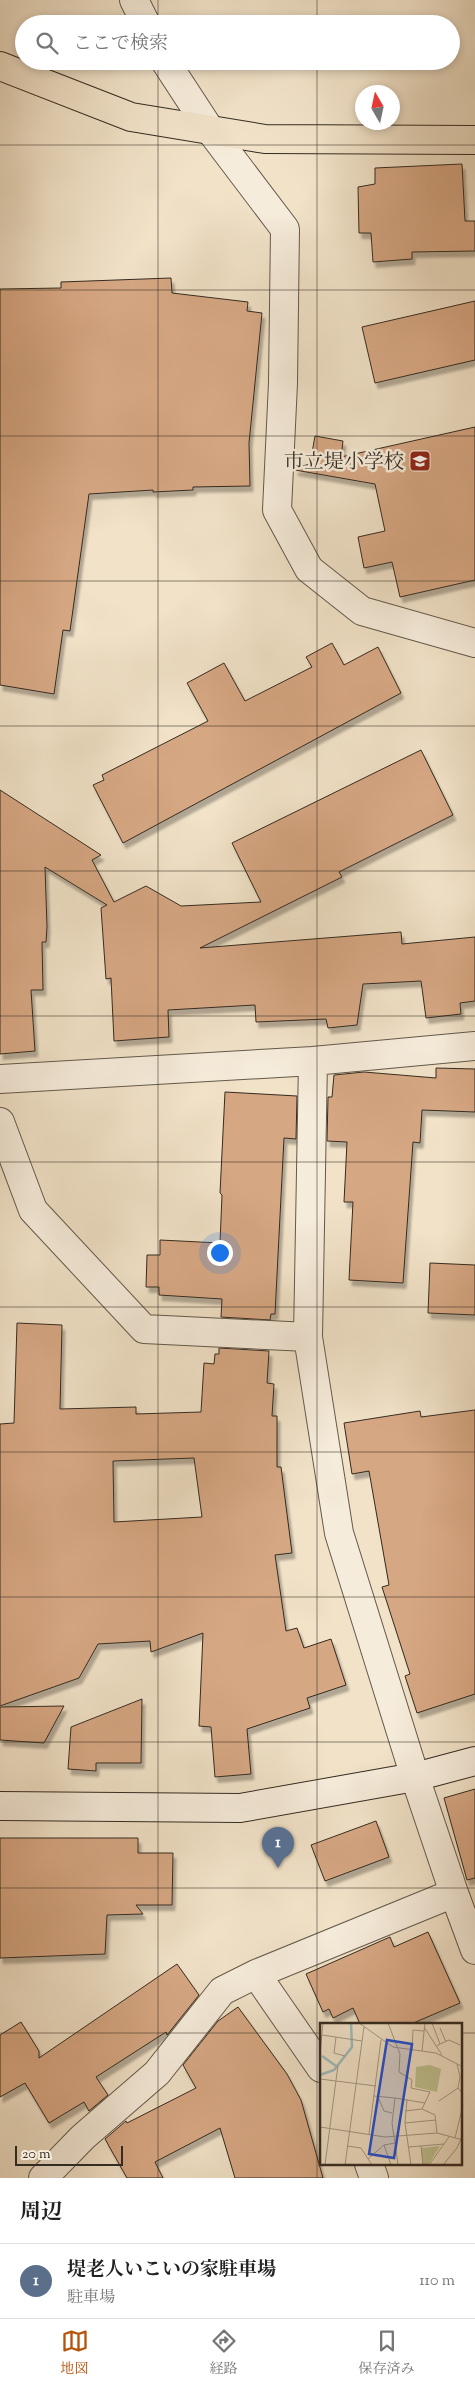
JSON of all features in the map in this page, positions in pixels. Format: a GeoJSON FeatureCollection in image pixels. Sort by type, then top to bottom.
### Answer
{"type":"FeatureCollection","features":[{"type":"Feature","properties":{"kind":"main road"},"geometry":{"type":"LineString","coordinates":[[0,66],[131,117],[265,139],[475,140]]}},
{"type":"Feature","properties":{"kind":"street"},"geometry":{"type":"LineString","coordinates":[[134,0],[142,15]]}},
{"type":"Feature","properties":{"kind":"street"},"geometry":{"type":"LineString","coordinates":[[171,70],[210,130],[286,229],[283,383],[277,510],[308,569],[362,611],[475,643]]}},
{"type":"Feature","properties":{"kind":"street"},"geometry":{"type":"LineString","coordinates":[[0,1079],[313,1061],[475,1046]]}},
{"type":"Feature","properties":{"kind":"street"},"geometry":{"type":"LineString","coordinates":[[313,1061],[308,1337],[339,1533],[415,1777],[475,1950]]}},
{"type":"Feature","properties":{"kind":"street"},"geometry":{"type":"LineString","coordinates":[[0,1122],[33,1210],[144,1329],[308,1337]]}},
{"type":"Feature","properties":{"kind":"street"},"geometry":{"type":"LineString","coordinates":[[0,1806],[240,1808],[415,1777],[475,1761]]}},
{"type":"Feature","properties":{"kind":"street"},"geometry":{"type":"LineString","coordinates":[[43,2178],[83,2137],[157,2073],[222,1991],[256,1974],[454,1893]]}},
{"type":"Feature","properties":{"kind":"street"},"geometry":{"type":"LineString","coordinates":[[256,1974],[320,2067]]}},
{"type":"Feature","properties":{"kind":"street"},"geometry":{"type":"LineString","coordinates":[[370,2166],[374,2178]]}},
{"type":"Feature","properties":{"kind":"building"},"geometry":{"type":"Polygon","coordinates":[[[462,164],[465,221],[475,221],[475,251],[412,252],[412,259],[373,262],[371,233],[359,233],[358,187],[375,184],[375,168],[462,164]]]}},
{"type":"Feature","properties":{"kind":"building"},"geometry":{"type":"Polygon","coordinates":[[[171,278],[172,293],[248,302],[247,311],[262,313],[249,443],[250,486],[193,487],[193,490],[153,492],[153,490],[89,494],[70,631],[63,630],[54,694],[0,685],[0,289],[61,288],[61,282],[171,278]]]}},
{"type":"Feature","properties":{"kind":"building"},"geometry":{"type":"Polygon","coordinates":[[[475,301],[475,360],[375,383],[362,327],[475,301]]]}},
{"type":"Feature","properties":{"kind":"building"},"geometry":{"type":"Polygon","coordinates":[[[475,427],[475,580],[400,597],[392,562],[364,568],[358,537],[385,531],[375,484],[295,470],[295,468],[310,464],[315,436],[343,441],[341,457],[475,427]]]}},
{"type":"Feature","properties":{"kind":"building"},"geometry":{"type":"Polygon","coordinates":[[[332,643],[344,665],[378,647],[401,693],[123,843],[93,785],[104,780],[102,775],[208,721],[187,683],[224,663],[245,701],[312,667],[306,657],[332,643]]]}},
{"type":"Feature","properties":{"kind":"building"},"geometry":{"type":"Polygon","coordinates":[[[421,750],[453,815],[339,872],[342,877],[200,948],[401,932],[402,944],[475,937],[475,1001],[460,1003],[461,1014],[426,1018],[421,981],[363,984],[357,1025],[328,1028],[326,1019],[256,1022],[255,1005],[168,1010],[169,1037],[114,1041],[111,978],[106,979],[101,908],[107,905],[45,867],[47,927],[46,942],[42,942],[43,990],[31,990],[35,1051],[0,1054],[0,790],[101,855],[92,860],[114,902],[146,886],[181,906],[261,902],[232,843],[421,750]]]}},
{"type":"Feature","properties":{"kind":"building"},"geometry":{"type":"Polygon","coordinates":[[[436,1068],[475,1069],[475,1112],[422,1110],[420,1143],[413,1142],[403,1283],[349,1280],[353,1202],[344,1202],[347,1142],[327,1141],[328,1097],[332,1097],[334,1075],[364,1072],[436,1078],[436,1068]]]}},
{"type":"Feature","properties":{"kind":"building"},"geometry":{"type":"Polygon","coordinates":[[[225,1092],[297,1096],[296,1139],[284,1138],[275,1314],[271,1314],[270,1320],[221,1317],[222,1299],[159,1295],[159,1287],[146,1287],[147,1255],[160,1255],[160,1240],[220,1243],[222,1195],[220,1193],[225,1092]]]}},
{"type":"Feature","properties":{"kind":"building"},"geometry":{"type":"Polygon","coordinates":[[[430,1263],[475,1265],[475,1315],[428,1313],[430,1263]]]}},
{"type":"Feature","properties":{"kind":"building"},"geometry":{"type":"Polygon","coordinates":[[[17,1323],[62,1325],[60,1409],[136,1407],[136,1414],[201,1412],[204,1363],[214,1364],[215,1354],[219,1354],[219,1348],[269,1351],[267,1383],[274,1384],[272,1416],[277,1416],[277,1467],[281,1467],[292,1553],[275,1555],[286,1631],[297,1628],[304,1648],[331,1639],[346,1685],[307,1698],[310,1708],[247,1729],[251,1774],[215,1777],[211,1727],[199,1726],[203,1633],[151,1652],[150,1641],[98,1644],[79,1678],[0,1706],[0,1424],[14,1423],[17,1323]],[[194,1458],[113,1461],[114,1522],[202,1517],[194,1458]]]}},
{"type":"Feature","properties":{"kind":"building"},"geometry":{"type":"Polygon","coordinates":[[[475,1410],[475,1694],[417,1713],[405,1676],[410,1674],[382,1587],[389,1585],[369,1471],[352,1474],[344,1423],[420,1411],[421,1417],[475,1410]]]}},
{"type":"Feature","properties":{"kind":"building"},"geometry":{"type":"Polygon","coordinates":[[[142,1699],[141,1763],[96,1763],[96,1771],[68,1769],[71,1727],[142,1699]]]}},
{"type":"Feature","properties":{"kind":"building"},"geometry":{"type":"Polygon","coordinates":[[[64,1706],[44,1743],[0,1740],[0,1707],[64,1706]]]}},
{"type":"Feature","properties":{"kind":"building"},"geometry":{"type":"Polygon","coordinates":[[[475,1789],[475,1878],[467,1880],[444,1798],[475,1789]]]}},
{"type":"Feature","properties":{"kind":"building"},"geometry":{"type":"Polygon","coordinates":[[[376,1821],[389,1857],[325,1881],[311,1845],[376,1821]]]}},
{"type":"Feature","properties":{"kind":"building"},"geometry":{"type":"Polygon","coordinates":[[[0,1838],[138,1838],[138,1853],[173,1853],[172,1905],[136,1905],[143,1914],[107,1915],[105,1954],[0,1958],[0,1838]]]}},
{"type":"Feature","properties":{"kind":"building"},"geometry":{"type":"Polygon","coordinates":[[[428,1932],[460,2003],[413,2023],[360,2023],[353,2008],[333,2018],[329,2009],[323,2012],[306,1974],[390,1937],[394,1947],[428,1932]]]}},
{"type":"Feature","properties":{"kind":"building"},"geometry":{"type":"Polygon","coordinates":[[[177,1964],[199,1995],[167,2035],[166,2032],[96,2077],[108,2095],[89,2111],[84,2102],[49,2123],[25,2083],[0,2097],[0,2035],[21,2022],[39,2051],[39,2058],[177,1964]]]}},
{"type":"Feature","properties":{"kind":"building"},"geometry":{"type":"Polygon","coordinates":[[[238,2007],[287,2074],[301,2100],[323,2178],[235,2178],[220,2128],[155,2162],[163,2178],[127,2178],[105,2139],[126,2121],[127,2123],[196,2088],[183,2065],[218,2021],[238,2007]]]}},
{"type":"Feature","properties":{"kind":"place","name":"市立堤小学校"},"geometry":{"type":"Point","coordinates":[420,461]}},
{"type":"Feature","properties":{"kind":"place","name":"堤老人いこいの家駐車場"},"geometry":{"type":"Point","coordinates":[278,1868]}}]}
